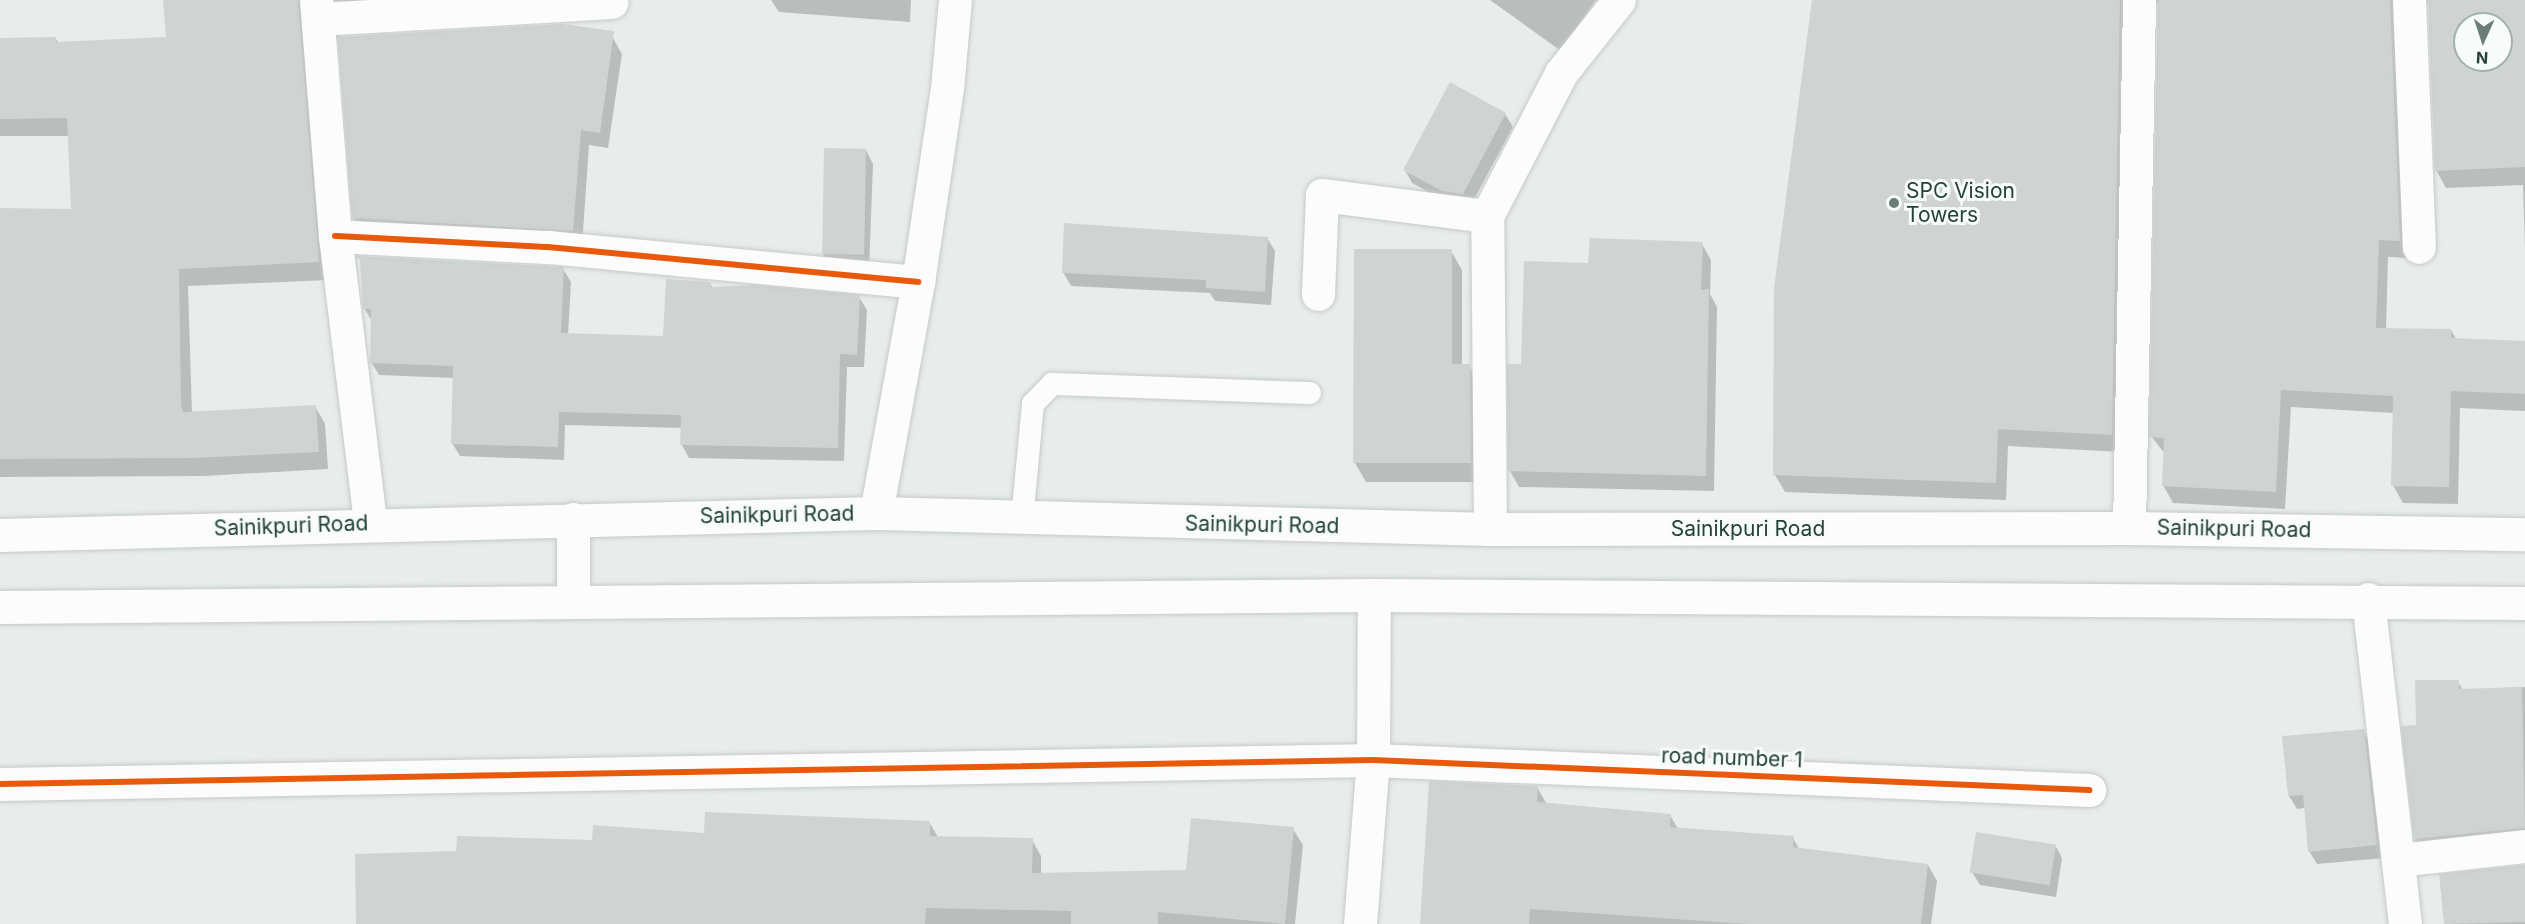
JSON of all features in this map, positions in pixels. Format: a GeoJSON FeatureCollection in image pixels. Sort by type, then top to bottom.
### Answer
{"type":"FeatureCollection","features":[{"type":"Feature","properties":{"kind":"street"},"geometry":{"type":"LineString","coordinates":[[876,513],[918,282],[947,89],[955,0]]}},
{"type":"Feature","properties":{"kind":"street"},"geometry":{"type":"LineString","coordinates":[[1490,529],[1487,216],[1561,73],[1619,0]]}},
{"type":"Feature","properties":{"kind":"street"},"geometry":{"type":"LineString","coordinates":[[2129,528],[2139,0]]}},
{"type":"Feature","properties":{"kind":"street"},"geometry":{"type":"LineString","coordinates":[[2409,0],[2419,247]]}},
{"type":"Feature","properties":{"kind":"street"},"geometry":{"type":"LineString","coordinates":[[370,523],[335,236],[317,10],[612,3]]}},
{"type":"Feature","properties":{"kind":"street"},"geometry":{"type":"LineString","coordinates":[[1318,294],[1322,195],[1487,216]]}},
{"type":"Feature","properties":{"kind":"street"},"geometry":{"type":"LineString","coordinates":[[335,236],[548,247],[918,282]]}},
{"type":"Feature","properties":{"kind":"street","name":"Sainikpuri Road"},"geometry":{"type":"LineString","coordinates":[[0,535],[370,523],[876,513],[1022,520],[1490,529],[2129,528],[2525,534]]}},
{"type":"Feature","properties":{"kind":"street"},"geometry":{"type":"LineString","coordinates":[[573,519],[573,602]]}},
{"type":"Feature","properties":{"kind":"street"},"geometry":{"type":"LineString","coordinates":[[1360,924],[1373,760],[1374,594]]}},
{"type":"Feature","properties":{"kind":"street"},"geometry":{"type":"LineString","coordinates":[[0,607],[1374,594],[2368,599],[2525,603]]}},
{"type":"Feature","properties":{"kind":"street"},"geometry":{"type":"LineString","coordinates":[[2368,599],[2405,924]]}},
{"type":"Feature","properties":{"kind":"street","name":"road number 1"},"geometry":{"type":"LineString","coordinates":[[0,784],[1373,760],[2089,789]]}},
{"type":"Feature","properties":{"kind":"street"},"geometry":{"type":"LineString","coordinates":[[2398,860],[2525,846]]}},
{"type":"Feature","properties":{"kind":"lane"},"geometry":{"type":"LineString","coordinates":[[1022,520],[1034,404],[1052,384],[1310,393]]}},
{"type":"Feature","properties":{"kind":"building"},"geometry":{"type":"Polygon","coordinates":[[[163,0],[298,0],[319,262],[179,269],[181,405],[183,412],[316,405],[319,452],[193,458],[0,459],[0,208],[71,209],[67,118],[0,119],[0,38],[56,37],[56,42],[166,37],[163,0]]]}},
{"type":"Feature","properties":{"kind":"building","name":"SPC Vision Towers"},"geometry":{"type":"Polygon","coordinates":[[[1812,0],[2120,0],[2112,435],[1998,429],[1996,483],[1773,475],[1774,288],[1812,0]]]}},
{"type":"Feature","properties":{"kind":"building"},"geometry":{"type":"Polygon","coordinates":[[[2158,0],[2390,0],[2400,241],[2379,240],[2376,328],[2451,329],[2451,338],[2525,341],[2525,394],[2451,391],[2449,487],[2391,486],[2393,396],[2281,390],[2276,492],[2162,486],[2164,438],[2149,437],[2158,0]]]}},
{"type":"Feature","properties":{"kind":"building"},"geometry":{"type":"Polygon","coordinates":[[[2428,0],[2525,0],[2525,167],[2435,171],[2428,0]]]}},
{"type":"Feature","properties":{"kind":"building"},"geometry":{"type":"Polygon","coordinates":[[[563,24],[614,31],[600,133],[581,130],[573,231],[352,218],[338,37],[563,24]]]}},
{"type":"Feature","properties":{"kind":"building"},"geometry":{"type":"Polygon","coordinates":[[[1450,82],[1506,113],[1463,194],[1442,191],[1403,170],[1450,82]]]}},
{"type":"Feature","properties":{"kind":"building"},"geometry":{"type":"Polygon","coordinates":[[[824,148],[866,149],[864,255],[822,254],[824,148]]]}},
{"type":"Feature","properties":{"kind":"building"},"geometry":{"type":"Polygon","coordinates":[[[1064,223],[1268,237],[1265,292],[1206,288],[1206,280],[1062,273],[1064,223]]]}},
{"type":"Feature","properties":{"kind":"building"},"geometry":{"type":"Polygon","coordinates":[[[1590,238],[1703,242],[1701,290],[1709,289],[1706,476],[1508,471],[1507,364],[1521,364],[1524,261],[1588,263],[1590,238]]]}},
{"type":"Feature","properties":{"kind":"building"},"geometry":{"type":"Polygon","coordinates":[[[1354,249],[1452,249],[1452,364],[1470,364],[1471,463],[1353,463],[1354,249]]]}},
{"type":"Feature","properties":{"kind":"building"},"geometry":{"type":"Polygon","coordinates":[[[356,256],[564,267],[561,333],[663,336],[666,279],[711,282],[711,287],[755,285],[860,295],[857,355],[840,354],[838,448],[680,445],[681,415],[559,412],[558,447],[451,444],[453,366],[370,363],[371,309],[363,309],[360,260],[356,256]]]}},
{"type":"Feature","properties":{"kind":"building"},"geometry":{"type":"Polygon","coordinates":[[[2415,680],[2459,680],[2459,689],[2522,687],[2525,828],[2414,839],[2401,726],[2416,725],[2415,680]]]}},
{"type":"Feature","properties":{"kind":"building"},"geometry":{"type":"Polygon","coordinates":[[[2364,729],[2377,845],[2308,852],[2303,795],[2288,796],[2282,736],[2364,729]]]}},
{"type":"Feature","properties":{"kind":"building"},"geometry":{"type":"Polygon","coordinates":[[[1429,781],[1538,786],[1537,802],[1671,814],[1670,827],[1794,836],[1793,847],[1928,864],[1921,924],[1747,924],[1530,909],[1529,924],[1420,924],[1429,781]]]}},
{"type":"Feature","properties":{"kind":"building"},"geometry":{"type":"Polygon","coordinates":[[[705,812],[930,821],[930,836],[1033,838],[1032,873],[1186,870],[1191,818],[1294,827],[1285,924],[1158,912],[1158,924],[1071,924],[1071,911],[926,908],[925,924],[356,924],[355,854],[456,851],[457,836],[592,840],[593,825],[704,833],[705,812]]]}},
{"type":"Feature","properties":{"kind":"building"},"geometry":{"type":"Polygon","coordinates":[[[1976,832],[2056,845],[2050,885],[1970,872],[1976,832]]]}},
{"type":"Feature","properties":{"kind":"building"},"geometry":{"type":"Polygon","coordinates":[[[2525,865],[2525,922],[2444,924],[2439,874],[2525,865]]]}},
{"type":"Feature","properties":{"kind":"cycle path"},"geometry":{"type":"LineString","coordinates":[[335,236],[548,247],[918,282]]}},
{"type":"Feature","properties":{"kind":"cycle path"},"geometry":{"type":"LineString","coordinates":[[0,784],[1373,760],[2089,790]]}},
{"type":"Feature","properties":{"kind":"place","name":"SPC Vision Towers"},"geometry":{"type":"Point","coordinates":[1894,203]}}]}
